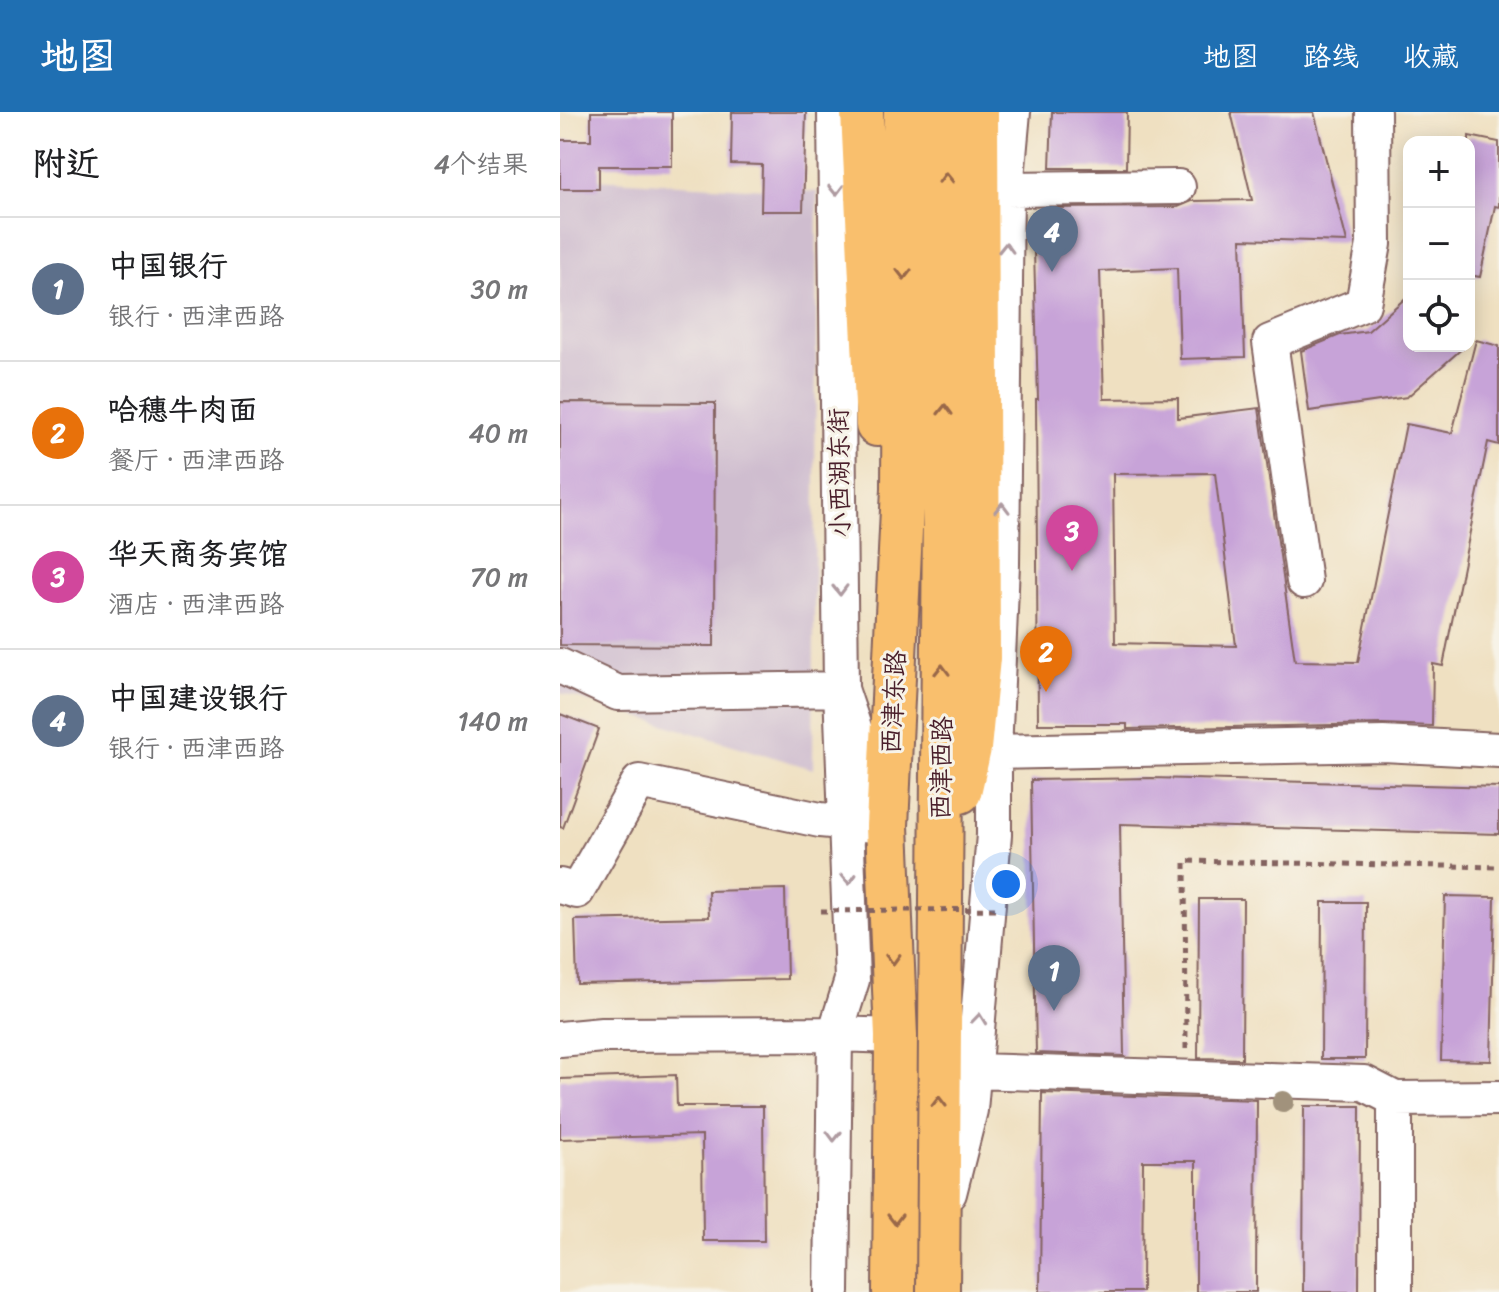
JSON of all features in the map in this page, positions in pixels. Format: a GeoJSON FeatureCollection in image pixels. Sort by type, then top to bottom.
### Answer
{"type":"FeatureCollection","features":[{"type":"Feature","properties":{"kind":"main road"},"geometry":{"type":"LineString","coordinates":[[862,112],[891,485]]}},
{"type":"Feature","properties":{"kind":"main road"},"geometry":{"type":"LineString","coordinates":[[894,1292],[896,1036],[867,824],[891,485],[905,112]]}},
{"type":"Feature","properties":{"kind":"main road","name":"西津西路"},"geometry":{"type":"LineString","coordinates":[[938,1292],[945,112]]}},
{"type":"Feature","properties":{"kind":"main road"},"geometry":{"type":"LineString","coordinates":[[940,888],[970,748],[979,658],[977,112]]}},
{"type":"Feature","properties":{"kind":"street","name":"小西湖东街"},"geometry":{"type":"LineString","coordinates":[[832,1292],[835,1034],[852,980],[867,824],[841,689],[835,112]]}},
{"type":"Feature","properties":{"kind":"street"},"geometry":{"type":"LineString","coordinates":[[984,112],[1006,189]]}},
{"type":"Feature","properties":{"kind":"street"},"geometry":{"type":"LineString","coordinates":[[939,1233],[970,1110],[994,835],[994,752],[1002,564],[1006,189],[1013,112]]}},
{"type":"Feature","properties":{"kind":"street"},"geometry":{"type":"LineString","coordinates":[[1304,581],[1270,342],[1363,304],[1374,244],[1373,112]]}},
{"type":"Feature","properties":{"kind":"street"},"geometry":{"type":"LineString","coordinates":[[1006,189],[1178,187]]}},
{"type":"Feature","properties":{"kind":"street"},"geometry":{"type":"LineString","coordinates":[[560,666],[618,693],[841,689]]}},
{"type":"Feature","properties":{"kind":"street"},"geometry":{"type":"LineString","coordinates":[[994,752],[1383,744],[1499,750]]}},
{"type":"Feature","properties":{"kind":"street"},"geometry":{"type":"LineString","coordinates":[[560,886],[577,891],[639,782],[820,820],[867,824]]}},
{"type":"Feature","properties":{"kind":"street"},"geometry":{"type":"LineString","coordinates":[[560,1039],[602,1035],[896,1036]]}},
{"type":"Feature","properties":{"kind":"street"},"geometry":{"type":"LineString","coordinates":[[974,1071],[1364,1083],[1395,1099],[1499,1098]]}},
{"type":"Feature","properties":{"kind":"street"},"geometry":{"type":"LineString","coordinates":[[1395,1099],[1395,1292]]}},
{"type":"Feature","properties":{"kind":"path"},"geometry":{"type":"LineString","coordinates":[[1186,1050],[1185,861],[1499,867]]}},
{"type":"Feature","properties":{"kind":"path"},"geometry":{"type":"LineString","coordinates":[[821,911],[999,909]]}},
{"type":"Feature","properties":{"kind":"shaded area"},"geometry":{"type":"Polygon","coordinates":[[[560,177],[817,192],[813,769],[560,693],[560,177]]]}},
{"type":"Feature","properties":{"kind":"building"},"geometry":{"type":"Polygon","coordinates":[[[591,112],[672,112],[672,166],[599,166],[599,189],[560,189],[560,140],[591,140],[591,112]]]}},
{"type":"Feature","properties":{"kind":"building"},"geometry":{"type":"Polygon","coordinates":[[[732,112],[806,112],[803,211],[761,211],[762,165],[731,164],[732,112]]]}},
{"type":"Feature","properties":{"kind":"building"},"geometry":{"type":"Polygon","coordinates":[[[1052,112],[1127,112],[1126,168],[1050,168],[1052,112]]]}},
{"type":"Feature","properties":{"kind":"building"},"geometry":{"type":"Polygon","coordinates":[[[1231,112],[1314,112],[1347,242],[1241,239],[1245,357],[1180,359],[1177,268],[1100,271],[1104,399],[1178,398],[1178,418],[1259,408],[1295,661],[1358,662],[1406,424],[1452,433],[1476,340],[1499,346],[1499,445],[1488,442],[1443,666],[1433,664],[1432,726],[1383,724],[1127,729],[1127,724],[1038,724],[1038,399],[1033,213],[1049,212],[1049,208],[1178,207],[1192,201],[1252,200],[1231,112]],[[1215,473],[1113,474],[1115,643],[1236,646],[1215,473]]]}},
{"type":"Feature","properties":{"kind":"building"},"geometry":{"type":"Polygon","coordinates":[[[1475,137],[1499,142],[1499,207],[1495,206],[1480,277],[1475,276],[1475,137]]]}},
{"type":"Feature","properties":{"kind":"building"},"geometry":{"type":"Polygon","coordinates":[[[1403,300],[1403,352],[1458,352],[1407,397],[1309,411],[1301,351],[1340,335],[1368,331],[1403,300]]]}},
{"type":"Feature","properties":{"kind":"building"},"geometry":{"type":"Polygon","coordinates":[[[560,402],[715,403],[714,646],[560,645],[560,402]]]}},
{"type":"Feature","properties":{"kind":"building"},"geometry":{"type":"Polygon","coordinates":[[[560,714],[599,729],[563,828],[560,827],[560,714]]]}},
{"type":"Feature","properties":{"kind":"building"},"geometry":{"type":"Polygon","coordinates":[[[1151,778],[1499,787],[1499,834],[1120,824],[1124,1056],[1036,1053],[1031,780],[1151,778]]]}},
{"type":"Feature","properties":{"kind":"building"},"geometry":{"type":"Polygon","coordinates":[[[785,889],[787,979],[577,984],[575,920],[709,917],[708,891],[785,889]]]}},
{"type":"Feature","properties":{"kind":"building"},"geometry":{"type":"Polygon","coordinates":[[[1445,896],[1495,897],[1491,1061],[1441,1060],[1445,896]]]}},
{"type":"Feature","properties":{"kind":"building"},"geometry":{"type":"Polygon","coordinates":[[[1199,899],[1243,899],[1242,1059],[1198,1058],[1199,899]]]}},
{"type":"Feature","properties":{"kind":"building"},"geometry":{"type":"Polygon","coordinates":[[[1322,902],[1366,902],[1365,1059],[1321,1059],[1322,902]]]}},
{"type":"Feature","properties":{"kind":"building"},"geometry":{"type":"Polygon","coordinates":[[[676,1075],[677,1106],[763,1106],[764,1241],[703,1241],[702,1135],[560,1139],[560,1079],[676,1075]]]}},
{"type":"Feature","properties":{"kind":"building"},"geometry":{"type":"Polygon","coordinates":[[[1042,1093],[1257,1100],[1256,1292],[1196,1292],[1196,1161],[1143,1161],[1142,1292],[1040,1292],[1042,1093]]]}},
{"type":"Feature","properties":{"kind":"building"},"geometry":{"type":"Polygon","coordinates":[[[1304,1106],[1360,1106],[1359,1292],[1303,1292],[1304,1106]]]}},
{"type":"Feature","properties":{"kind":"place","name":"中国建设银行"},"geometry":{"type":"Point","coordinates":[1052,272]}},
{"type":"Feature","properties":{"kind":"place","name":"华天商务宾馆"},"geometry":{"type":"Point","coordinates":[1072,571]}},
{"type":"Feature","properties":{"kind":"place","name":"哈穗牛肉面"},"geometry":{"type":"Point","coordinates":[1046,692]}},
{"type":"Feature","properties":{"kind":"place","name":"中国银行"},"geometry":{"type":"Point","coordinates":[1054,1011]}}]}
